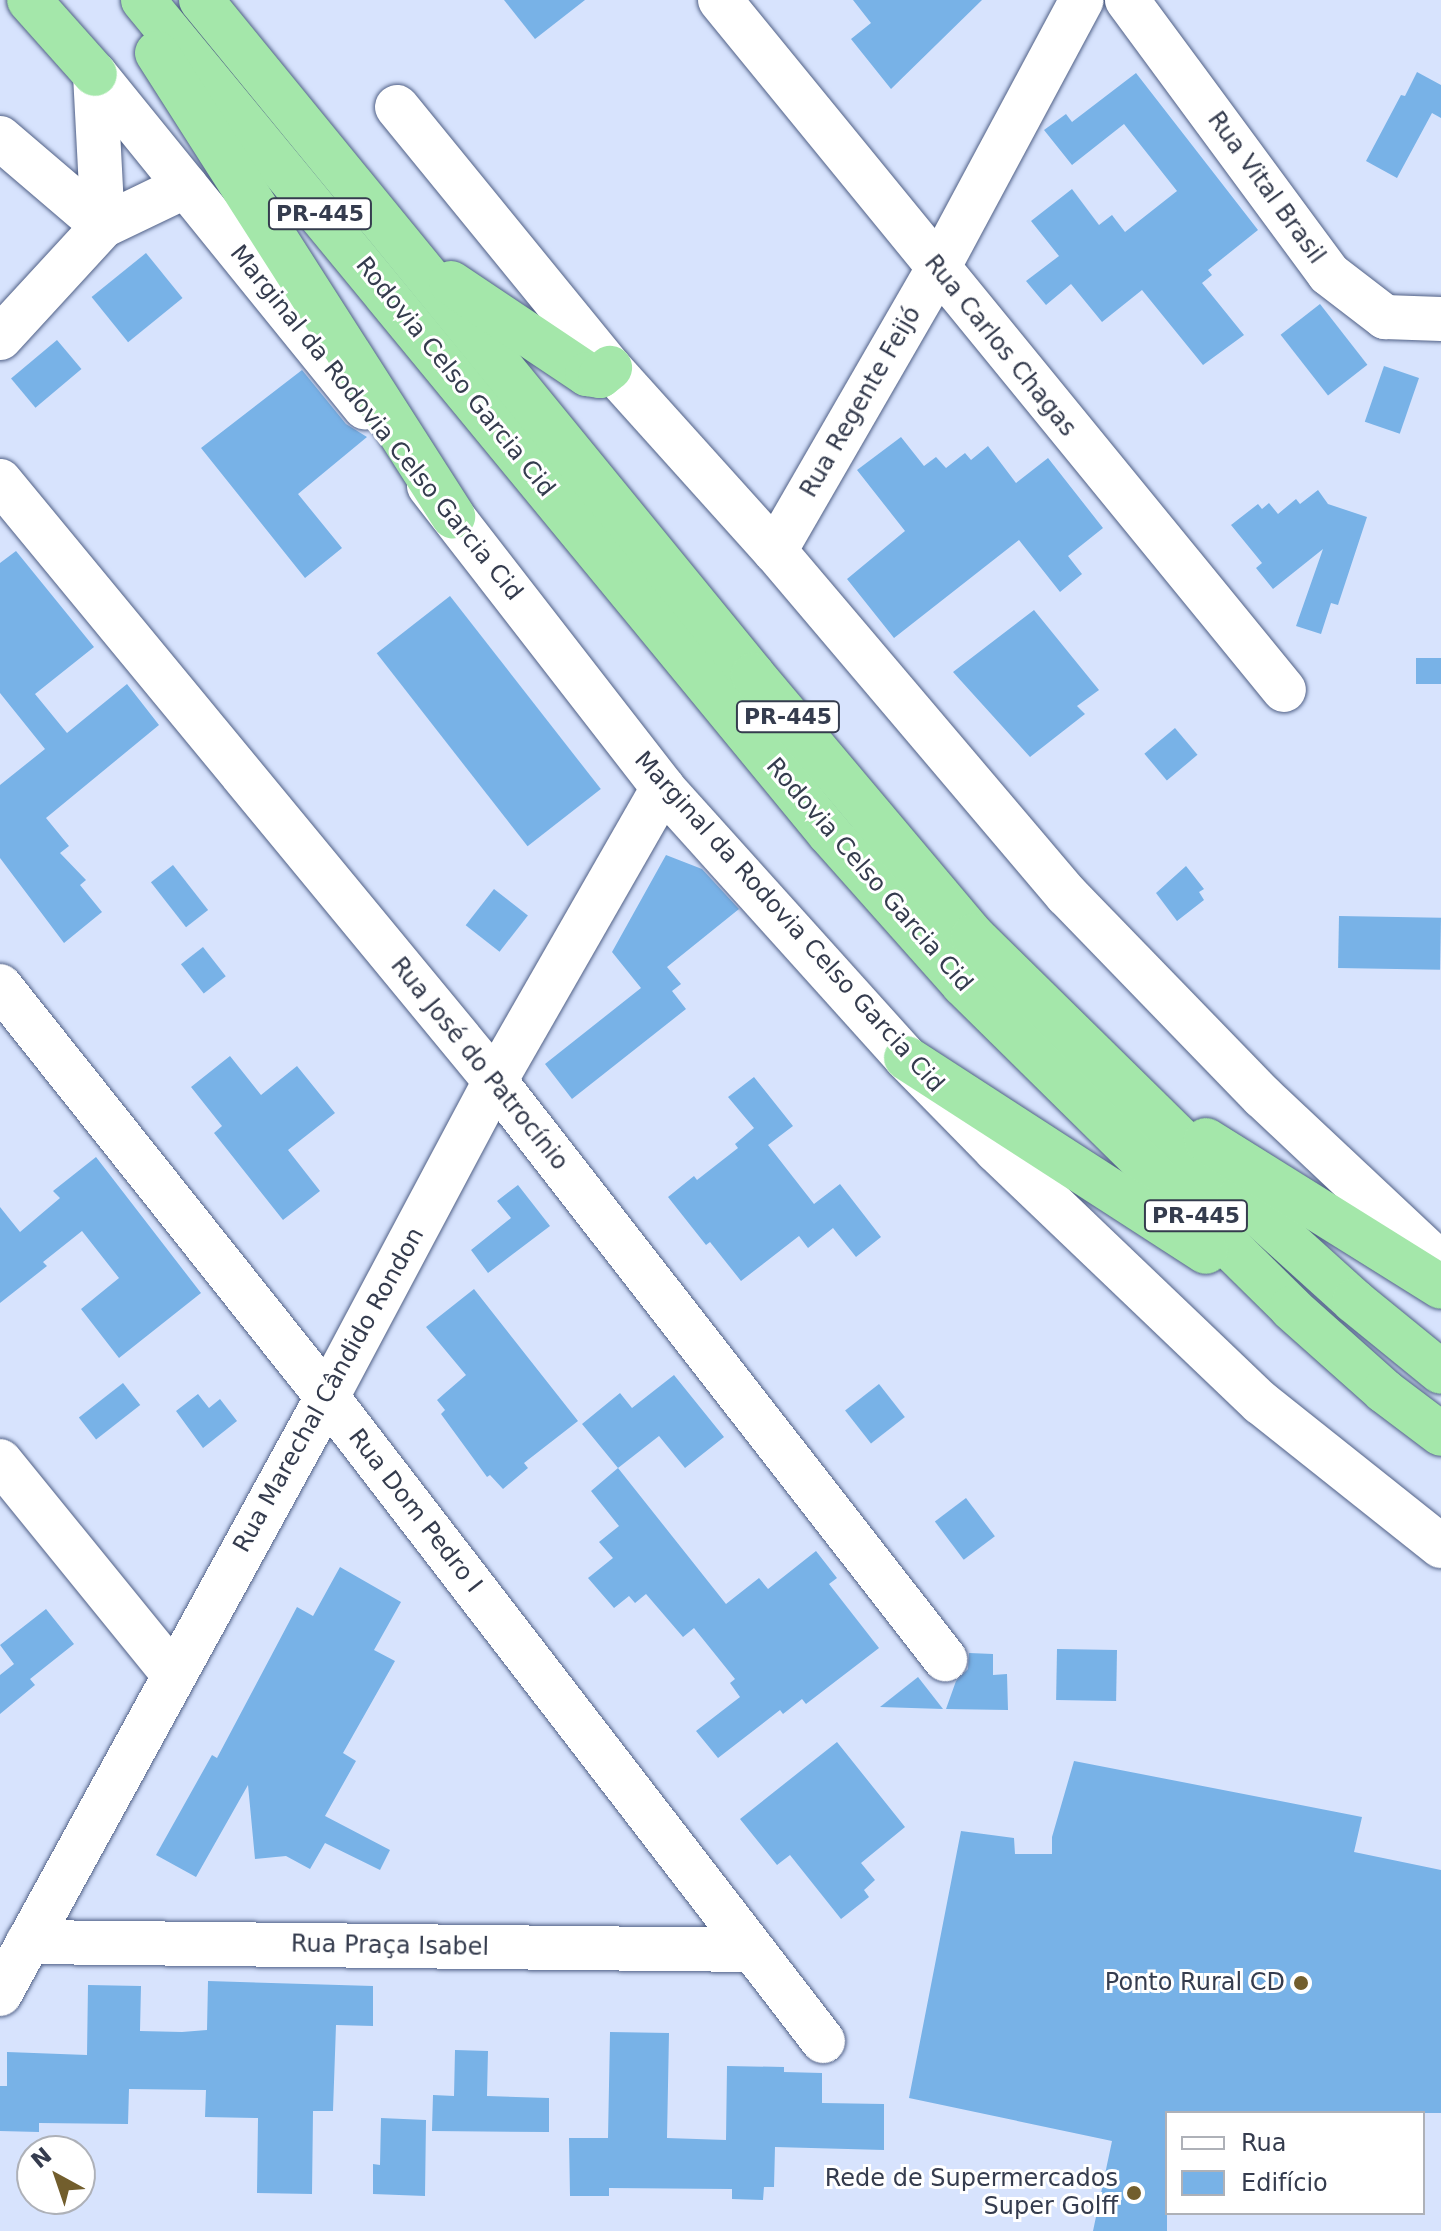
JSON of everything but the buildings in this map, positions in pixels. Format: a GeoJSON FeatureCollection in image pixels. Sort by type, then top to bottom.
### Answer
{"type":"FeatureCollection","features":[{"type":"Feature","properties":{"kind":"highway"},"geometry":{"type":"LineString","coordinates":[[29,0],[95,74]]}},
{"type":"Feature","properties":{"kind":"highway"},"geometry":{"type":"LineString","coordinates":[[123,0],[453,516]]}},
{"type":"Feature","properties":{"kind":"highway","name":"Rodovia Celso Garcia Cid"},"geometry":{"type":"LineString","coordinates":[[143,0],[829,833],[963,984],[1291,1308],[1384,1391],[1441,1434]]}},
{"type":"Feature","properties":{"kind":"highway","name":"Rodovia Celso Garcia Cid"},"geometry":{"type":"LineString","coordinates":[[201,0],[753,675],[973,936],[1239,1197],[1354,1301],[1441,1372]]}},
{"type":"Feature","properties":{"kind":"highway"},"geometry":{"type":"LineString","coordinates":[[243,0],[292,112]]}},
{"type":"Feature","properties":{"kind":"highway"},"geometry":{"type":"LineString","coordinates":[[412,257],[587,374],[600,376],[610,368]]}},
{"type":"Feature","properties":{"kind":"highway"},"geometry":{"type":"LineString","coordinates":[[906,1058],[1291,1308]]}},
{"type":"Feature","properties":{"kind":"highway"},"geometry":{"type":"LineString","coordinates":[[1129,1092],[1441,1287]]}},
{"type":"Feature","properties":{"kind":"street","name":"Rua Carlos Chagas"},"geometry":{"type":"LineString","coordinates":[[720,0],[937,270],[1284,690]]}},
{"type":"Feature","properties":{"kind":"street","name":"Rua Regente Feijó"},"geometry":{"type":"LineString","coordinates":[[775,551],[937,270],[1082,0]]}},
{"type":"Feature","properties":{"kind":"street","name":"Rua Vital Brasil"},"geometry":{"type":"LineString","coordinates":[[1127,0],[1329,274],[1385,317],[1441,319]]}},
{"type":"Feature","properties":{"kind":"street","name":"Marginal da Rodovia Celso Garcia Cid"},"geometry":{"type":"LineString","coordinates":[[95,74],[453,516],[663,788],[906,1058],[996,1150],[1261,1403],[1441,1546]]}},
{"type":"Feature","properties":{"kind":"street"},"geometry":{"type":"LineString","coordinates":[[95,74],[103,226]]}},
{"type":"Feature","properties":{"kind":"street"},"geometry":{"type":"LineString","coordinates":[[397,107],[610,368],[775,551],[1067,895],[1263,1097],[1441,1264]]}},
{"type":"Feature","properties":{"kind":"street"},"geometry":{"type":"LineString","coordinates":[[0,138],[103,226]]}},
{"type":"Feature","properties":{"kind":"street"},"geometry":{"type":"LineString","coordinates":[[0,338],[103,226],[186,186]]}},
{"type":"Feature","properties":{"kind":"street","name":"Rua José do Patrocínio"},"geometry":{"type":"LineString","coordinates":[[0,481],[495,1081],[945,1659]]}},
{"type":"Feature","properties":{"kind":"street","name":"Rua Marechal Cândido Rondon"},"geometry":{"type":"LineString","coordinates":[[0,1994],[327,1397],[495,1081],[663,788]]}},
{"type":"Feature","properties":{"kind":"street","name":"Rua Dom Pedro I"},"geometry":{"type":"LineString","coordinates":[[0,986],[327,1397],[823,2041]]}},
{"type":"Feature","properties":{"kind":"street"},"geometry":{"type":"LineString","coordinates":[[0,1461],[173,1674]]}},
{"type":"Feature","properties":{"kind":"street","name":"Rua Praça Isabel"},"geometry":{"type":"LineString","coordinates":[[28,1942],[752,1950]]}},
{"type":"Feature","properties":{"kind":"place","name":"Ponto Rural CD"},"geometry":{"type":"Point","coordinates":[1301,1983]}},
{"type":"Feature","properties":{"kind":"place","name":"Rede de Supermercados Super Golff"},"geometry":{"type":"Point","coordinates":[1134,2193]}}]}
